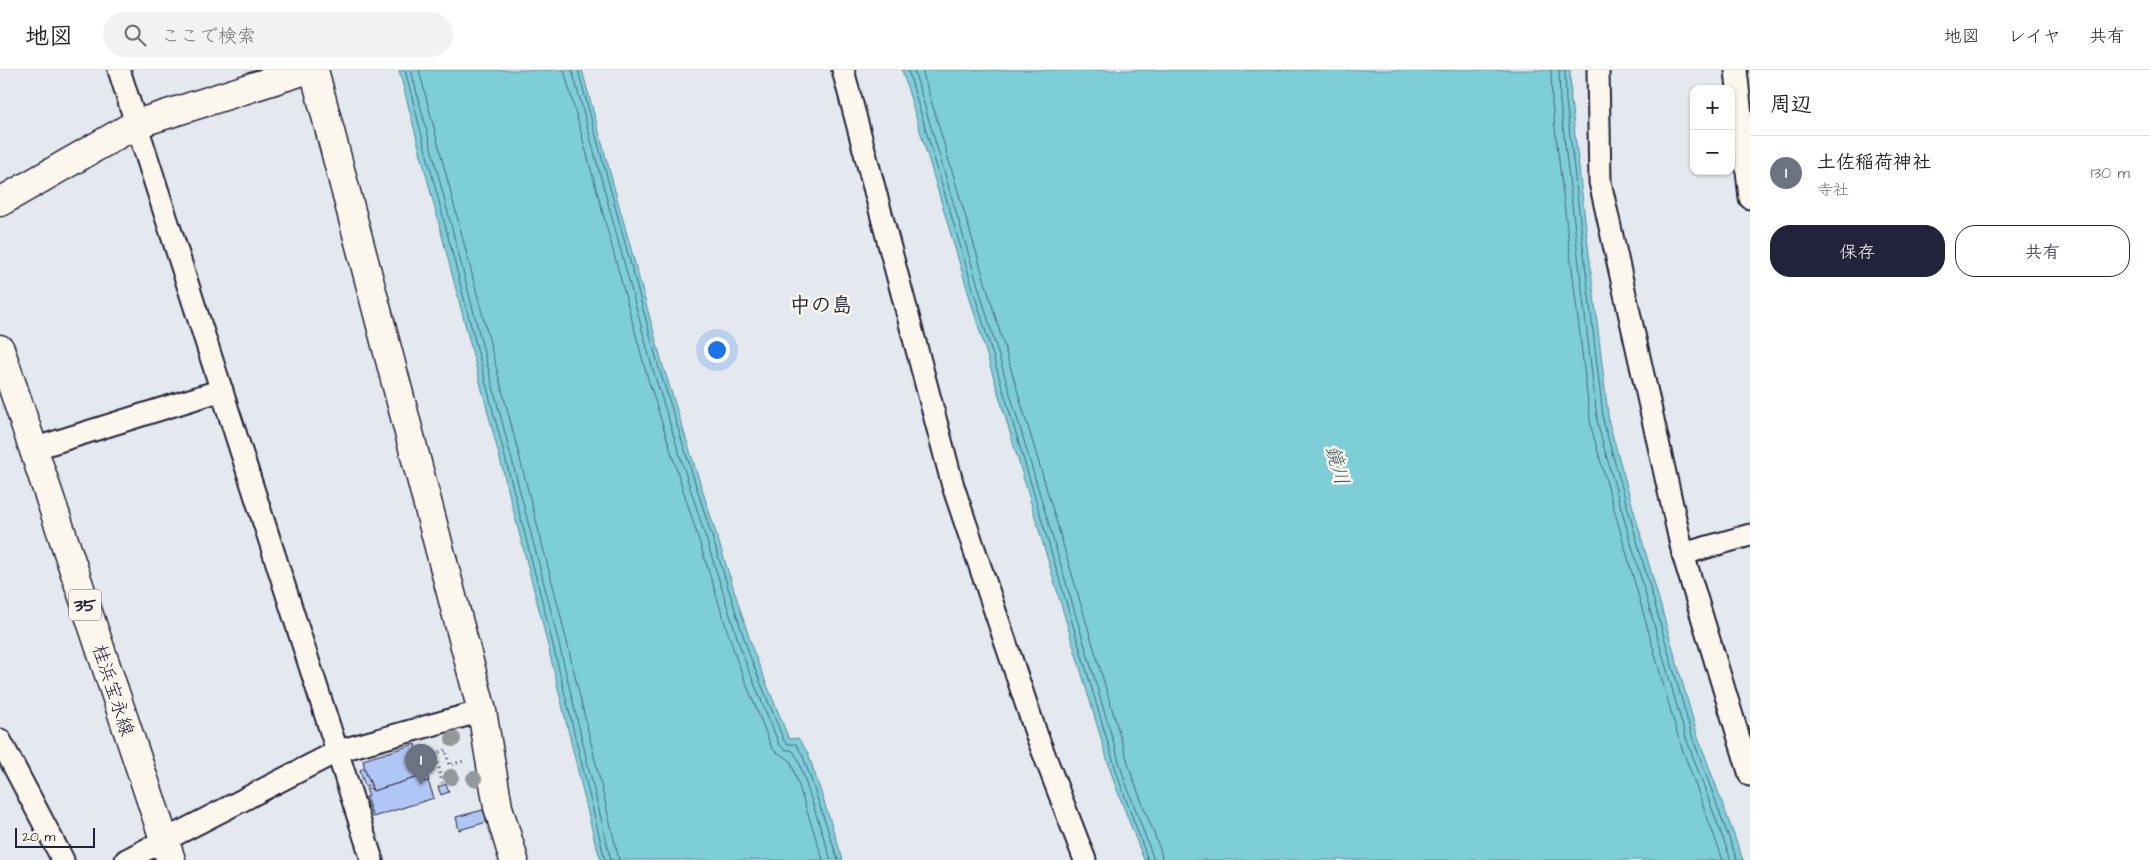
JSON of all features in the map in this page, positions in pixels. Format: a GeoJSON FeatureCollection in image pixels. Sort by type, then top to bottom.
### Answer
{"type":"FeatureCollection","features":[{"type":"Feature","properties":{"kind":"street"},"geometry":{"type":"LineString","coordinates":[[119,70],[372,860]]}},
{"type":"Feature","properties":{"kind":"street"},"geometry":{"type":"LineString","coordinates":[[0,202],[136,124],[306,70]]}},
{"type":"Feature","properties":{"kind":"street"},"geometry":{"type":"LineString","coordinates":[[314,70],[482,711],[498,807],[514,860]]}},
{"type":"Feature","properties":{"kind":"street"},"geometry":{"type":"LineString","coordinates":[[843,70],[953,486],[1037,736],[1085,860]]}},
{"type":"Feature","properties":{"kind":"street"},"geometry":{"type":"LineString","coordinates":[[1598,70],[1600,182],[1683,554],[1750,775]]}},
{"type":"Feature","properties":{"kind":"street"},"geometry":{"type":"LineString","coordinates":[[1736,70],[1750,198]]}},
{"type":"Feature","properties":{"kind":"street","name":"桂浜宝永線"},"geometry":{"type":"LineString","coordinates":[[0,350],[168,850]]}},
{"type":"Feature","properties":{"kind":"street"},"geometry":{"type":"LineString","coordinates":[[34,449],[222,390]]}},
{"type":"Feature","properties":{"kind":"street"},"geometry":{"type":"LineString","coordinates":[[1683,554],[1750,535]]}},
{"type":"Feature","properties":{"kind":"street"},"geometry":{"type":"LineString","coordinates":[[126,860],[168,850],[338,751],[482,711]]}},
{"type":"Feature","properties":{"kind":"street"},"geometry":{"type":"LineString","coordinates":[[0,740],[63,860]]}},
{"type":"Feature","properties":{"kind":"path"},"geometry":{"type":"LineString","coordinates":[[430,755],[446,750],[449,765],[489,756]]}},
{"type":"Feature","properties":{"kind":"path"},"geometry":{"type":"LineString","coordinates":[[436,753],[442,783]]}},
{"type":"Feature","properties":{"kind":"water"},"geometry":{"type":"Polygon","coordinates":[[[399,70],[582,70],[663,366],[754,653],[789,739],[798,738],[808,753],[843,860],[601,860],[595,842],[540,613],[399,70]]]}},
{"type":"Feature","properties":{"kind":"water","name":"鏡川"},"geometry":{"type":"Polygon","coordinates":[[[902,70],[1570,70],[1571,101],[1609,423],[1697,734],[1743,860],[1144,860],[1114,782],[902,70]]]}},
{"type":"Feature","properties":{"kind":"building"},"geometry":{"type":"Polygon","coordinates":[[[415,744],[416,749],[423,747],[429,765],[422,767],[424,776],[373,791],[369,779],[367,780],[363,760],[415,744]]]}},
{"type":"Feature","properties":{"kind":"building"},"geometry":{"type":"Polygon","coordinates":[[[425,766],[429,781],[424,782],[422,767],[425,766]]]}},
{"type":"Feature","properties":{"kind":"building"},"geometry":{"type":"Polygon","coordinates":[[[364,768],[371,785],[365,787],[360,770],[364,768]]]}},
{"type":"Feature","properties":{"kind":"building"},"geometry":{"type":"Polygon","coordinates":[[[422,776],[424,782],[428,781],[434,798],[373,817],[366,797],[369,796],[366,789],[371,788],[373,791],[422,776]]]}},
{"type":"Feature","properties":{"kind":"building"},"geometry":{"type":"Polygon","coordinates":[[[446,784],[449,792],[441,795],[438,787],[446,784]]]}},
{"type":"Feature","properties":{"kind":"building"},"geometry":{"type":"Polygon","coordinates":[[[483,810],[487,822],[459,830],[456,817],[483,810]]]}},
{"type":"Feature","properties":{"kind":"place","name":"土佐稲荷神社"},"geometry":{"type":"Point","coordinates":[421,785]}},
{"type":"Feature","properties":{"kind":"district","name":"中の島"},"geometry":{"type":"Point","coordinates":[821,305]}}]}
